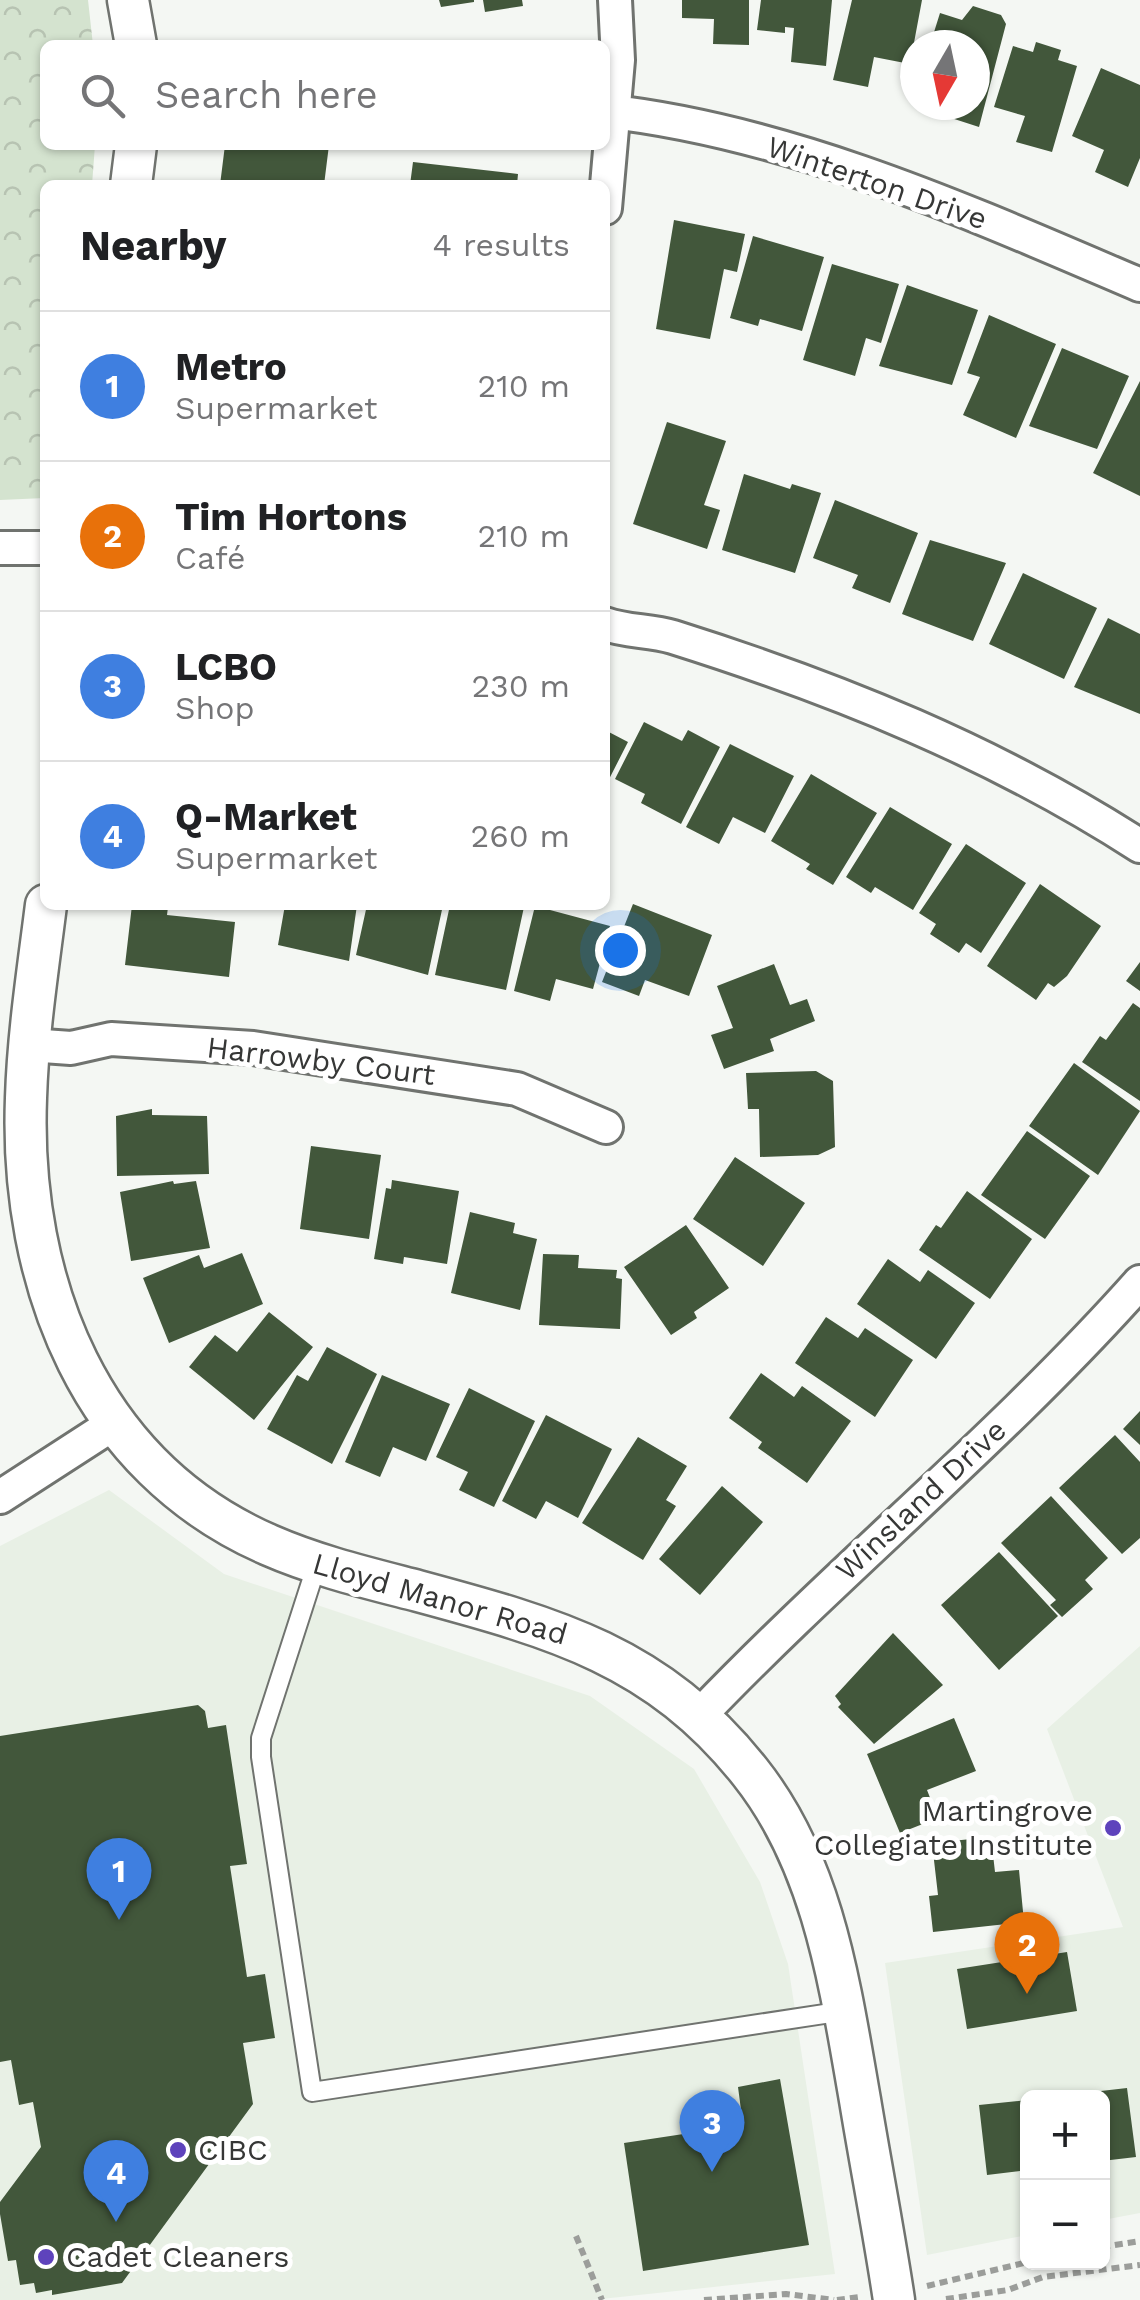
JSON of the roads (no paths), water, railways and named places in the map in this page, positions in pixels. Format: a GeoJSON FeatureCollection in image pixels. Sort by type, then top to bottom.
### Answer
{"type":"FeatureCollection","features":[{"type":"Feature","properties":{"kind":"street"},"geometry":{"type":"LineString","coordinates":[[128,0],[135,40]]}},
{"type":"Feature","properties":{"kind":"street"},"geometry":{"type":"LineString","coordinates":[[610,111],[619,27],[615,0]]}},
{"type":"Feature","properties":{"kind":"street","name":"Winterton Drive"},"geometry":{"type":"LineString","coordinates":[[610,111],[728,132],[927,196],[1140,285]]}},
{"type":"Feature","properties":{"kind":"street"},"geometry":{"type":"LineString","coordinates":[[132,180],[135,150]]}},
{"type":"Feature","properties":{"kind":"street"},"geometry":{"type":"LineString","coordinates":[[606,180],[608,150]]}},
{"type":"Feature","properties":{"kind":"street"},"geometry":{"type":"LineString","coordinates":[[0,548],[40,548]]}},
{"type":"Feature","properties":{"kind":"street"},"geometry":{"type":"LineString","coordinates":[[610,625],[668,635],[849,696],[1026,776],[1140,846]]}},
{"type":"Feature","properties":{"kind":"street","name":"Lloyd Manor Road"},"geometry":{"type":"LineString","coordinates":[[45,910],[29,1045],[28,1174],[46,1290],[74,1362],[113,1424],[148,1464],[203,1508],[266,1544],[317,1564],[556,1630],[636,1668],[700,1716],[752,1775],[782,1818],[806,1864],[844,2011],[894,2300]]}},
{"type":"Feature","properties":{"kind":"street","name":"Harrowby Court"},"geometry":{"type":"LineString","coordinates":[[29,1045],[71,1048],[111,1039],[253,1048],[517,1090],[606,1126]]}},
{"type":"Feature","properties":{"kind":"street","name":"Winsland Drive"},"geometry":{"type":"LineString","coordinates":[[700,1716],[829,1586],[1064,1367],[1140,1282]]}},
{"type":"Feature","properties":{"kind":"street"},"geometry":{"type":"LineString","coordinates":[[0,1497],[113,1424]]}},
{"type":"Feature","properties":{"kind":"lane"},"geometry":{"type":"LineString","coordinates":[[317,1564],[262,1738],[260,1756],[312,2092],[844,2011]]}},
{"type":"Feature","properties":{"kind":"place","name":"Martingrove Collegiate Institute"},"geometry":{"type":"Point","coordinates":[1113,1828]}},
{"type":"Feature","properties":{"kind":"place","name":"Metro"},"geometry":{"type":"Point","coordinates":[119,1920]}},
{"type":"Feature","properties":{"kind":"place","name":"Tim Hortons"},"geometry":{"type":"Point","coordinates":[1027,1994]}},
{"type":"Feature","properties":{"kind":"place","name":"CIBC"},"geometry":{"type":"Point","coordinates":[178,2150]}},
{"type":"Feature","properties":{"kind":"place","name":"LCBO"},"geometry":{"type":"Point","coordinates":[712,2172]}},
{"type":"Feature","properties":{"kind":"place","name":"Q-Market"},"geometry":{"type":"Point","coordinates":[116,2222]}},
{"type":"Feature","properties":{"kind":"place","name":"Cadet Cleaners"},"geometry":{"type":"Point","coordinates":[46,2257]}}]}
